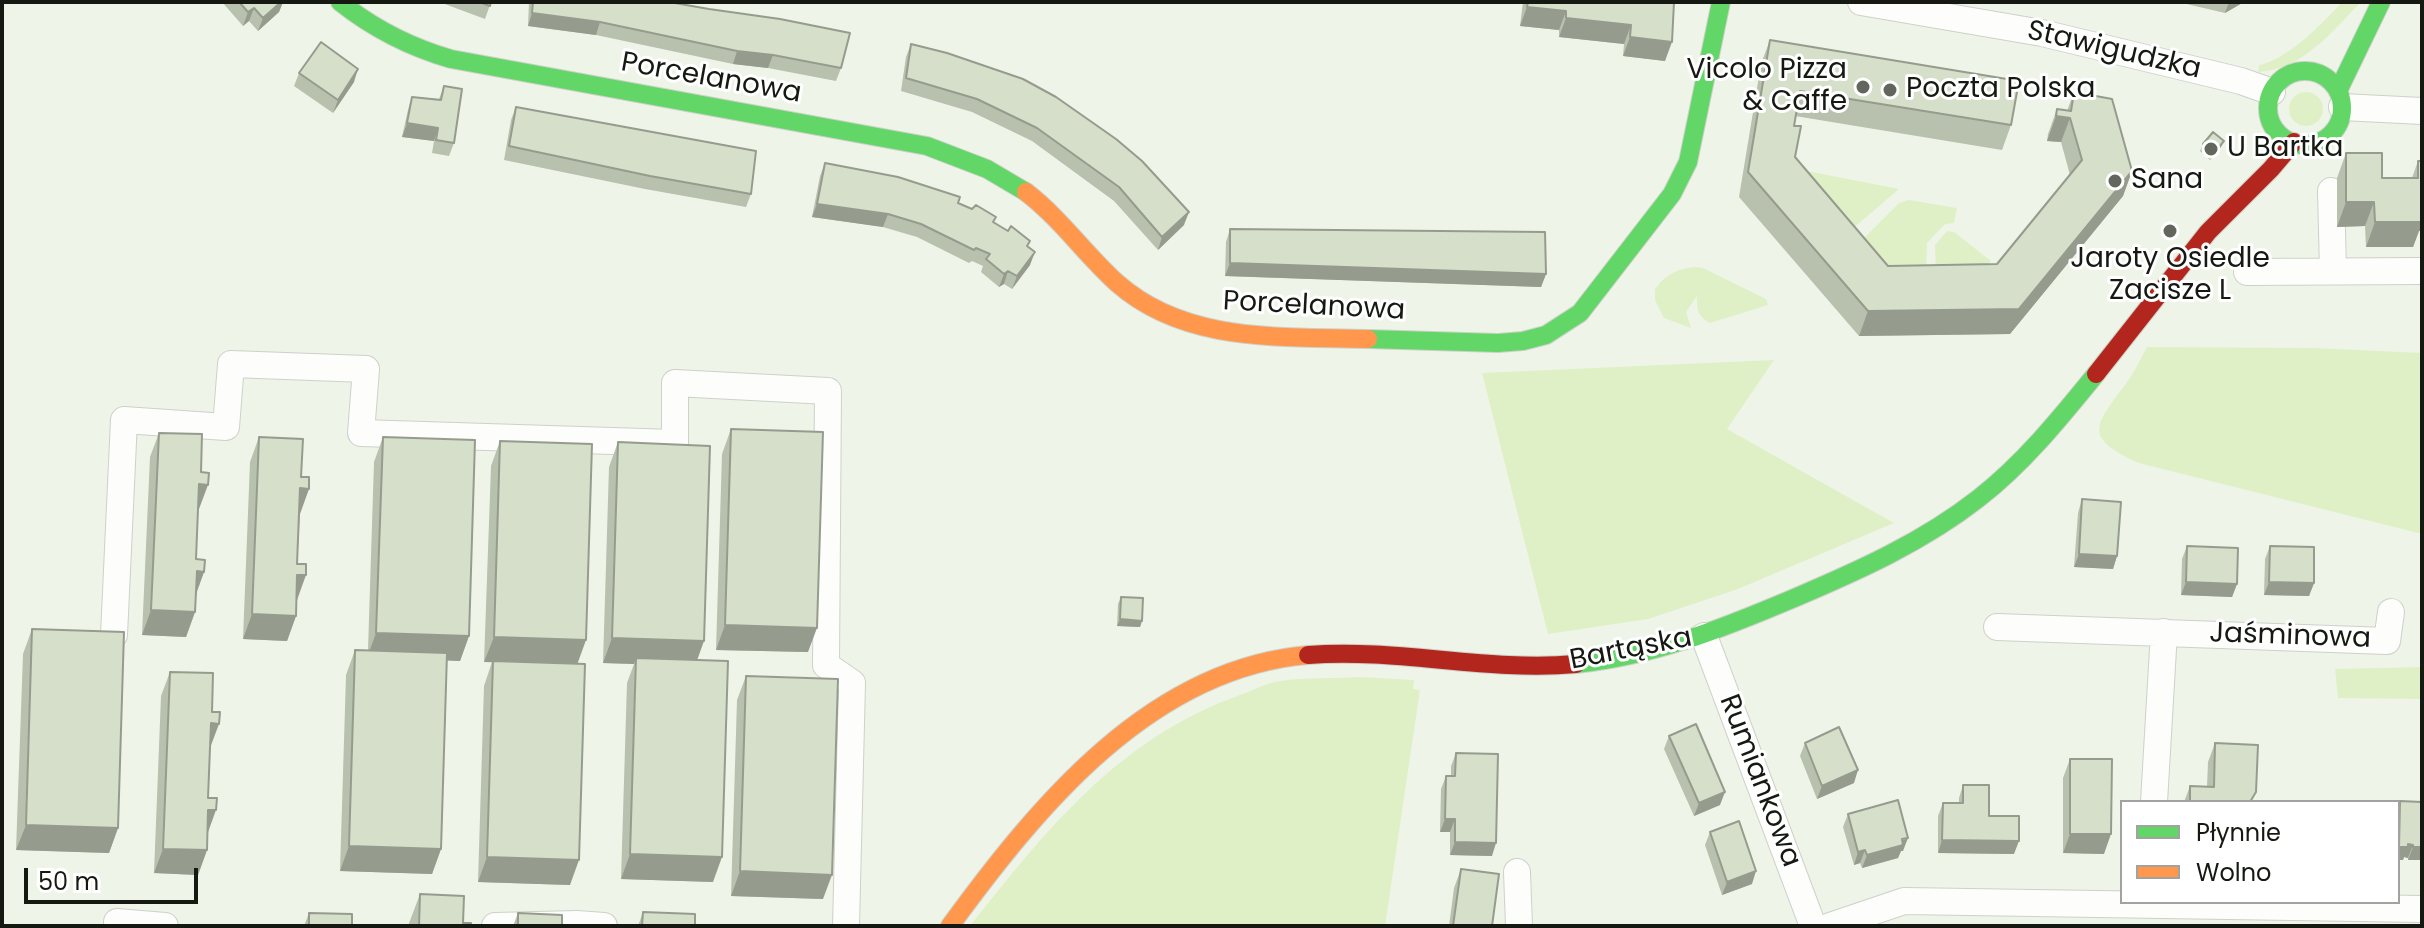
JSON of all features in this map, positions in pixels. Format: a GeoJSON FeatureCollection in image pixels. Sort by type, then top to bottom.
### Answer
{"type":"FeatureCollection","features":[{"type":"Feature","properties":{"kind":"street","name":"Porcelanowa"},"geometry":{"type":"LineString","coordinates":[[340,2],[362,21],[391,39],[439,57],[927,146],[964,157],[986,167],[1044,204],[1125,290],[1179,321],[1224,334],[1483,343],[1518,343],[1545,338],[1565,327],[1580,313],[1672,194],[1688,162],[1721,2]]}},
{"type":"Feature","properties":{"kind":"street","name":"Stawigudzka"},"geometry":{"type":"LineString","coordinates":[[1861,2],[2042,33],[2241,81],[2272,92]]}},
{"type":"Feature","properties":{"kind":"street"},"geometry":{"type":"LineString","coordinates":[[2349,30],[2377,8]]}},
{"type":"Feature","properties":{"kind":"street"},"geometry":{"type":"LineString","coordinates":[[2271,122],[2280,135],[2294,142],[2317,143],[2330,135],[2339,122],[2340,99],[2377,8]]}},
{"type":"Feature","properties":{"kind":"street"},"geometry":{"type":"LineString","coordinates":[[2304,71],[2321,53]]}},
{"type":"Feature","properties":{"kind":"street"},"geometry":{"type":"LineString","coordinates":[[2272,92],[2289,75],[2304,71],[2324,76],[2340,99],[2422,111]]}},
{"type":"Feature","properties":{"kind":"street","name":"Bartąska"},"geometry":{"type":"LineString","coordinates":[[2212,228],[2271,122],[2268,112],[2272,92]]}},
{"type":"Feature","properties":{"kind":"street","name":"Bartąska"},"geometry":{"type":"LineString","coordinates":[[950,926],[1002,856],[1076,773],[1148,715],[1180,695],[1224,675],[1281,658],[1330,654],[1433,657],[1539,666],[1587,664],[1643,653],[1704,636],[1857,572],[1966,509],[2007,474],[2100,370],[2212,228],[2294,142]]}},
{"type":"Feature","properties":{"kind":"street"},"geometry":{"type":"LineString","coordinates":[[2331,191],[2333,271]]}},
{"type":"Feature","properties":{"kind":"street"},"geometry":{"type":"LineString","coordinates":[[2247,272],[2422,271]]}},
{"type":"Feature","properties":{"kind":"street"},"geometry":{"type":"LineString","coordinates":[[114,635],[124,420],[226,427],[231,364],[366,369],[361,433],[675,443],[675,383],[828,391],[826,665],[852,683],[846,926]]}},
{"type":"Feature","properties":{"kind":"street","name":"Jaśminowa"},"geometry":{"type":"LineString","coordinates":[[1997,627],[2387,641],[2391,612]]}},
{"type":"Feature","properties":{"kind":"street"},"geometry":{"type":"LineString","coordinates":[[2154,800],[2164,632]]}},
{"type":"Feature","properties":{"kind":"street","name":"Rumiankowa"},"geometry":{"type":"LineString","coordinates":[[1704,636],[1813,926]]}},
{"type":"Feature","properties":{"kind":"street"},"geometry":{"type":"LineString","coordinates":[[1517,872],[1519,926]]}},
{"type":"Feature","properties":{"kind":"street"},"geometry":{"type":"LineString","coordinates":[[1830,926],[1904,901],[2149,911],[2422,909]]}},
{"type":"Feature","properties":{"kind":"street"},"geometry":{"type":"LineString","coordinates":[[117,922],[165,926]]}},
{"type":"Feature","properties":{"kind":"street"},"geometry":{"type":"LineString","coordinates":[[495,926],[604,926]]}},
{"type":"Feature","properties":{"kind":"green space"},"geometry":{"type":"Polygon","coordinates":[[[2342,2],[2361,2],[2327,37],[2302,57],[2289,64],[2258,72],[2259,65],[2293,48],[2342,2]]]}},
{"type":"Feature","properties":{"kind":"green space"},"geometry":{"type":"Polygon","coordinates":[[[2306,92],[2318,97],[2323,109],[2318,121],[2306,126],[2294,121],[2289,109],[2294,97],[2306,92]]]}},
{"type":"Feature","properties":{"kind":"green space"},"geometry":{"type":"Polygon","coordinates":[[[1807,171],[1899,189],[1850,231],[1805,179],[1807,171]]]}},
{"type":"Feature","properties":{"kind":"green space"},"geometry":{"type":"Polygon","coordinates":[[[1909,200],[1957,208],[1954,223],[1945,224],[1927,243],[1926,276],[1898,277],[1859,243],[1899,203],[1909,200]]]}},
{"type":"Feature","properties":{"kind":"green space"},"geometry":{"type":"Polygon","coordinates":[[[1947,231],[1954,232],[1991,261],[1983,272],[1936,276],[1935,245],[1947,231]]]}},
{"type":"Feature","properties":{"kind":"green space"},"geometry":{"type":"Polygon","coordinates":[[[1695,267],[1766,299],[1768,305],[1710,323],[1699,312],[1697,296],[1686,312],[1691,328],[1664,318],[1655,300],[1655,289],[1672,273],[1695,267]]]}},
{"type":"Feature","properties":{"kind":"green space"},"geometry":{"type":"Polygon","coordinates":[[[2147,347],[2314,348],[2422,353],[2422,534],[2139,463],[2109,446],[2099,430],[2101,421],[2147,347]]]}},
{"type":"Feature","properties":{"kind":"green space"},"geometry":{"type":"Polygon","coordinates":[[[1774,360],[1727,429],[1894,523],[1738,589],[1648,619],[1548,634],[1482,373],[1774,360]]]}},
{"type":"Feature","properties":{"kind":"green space"},"geometry":{"type":"Polygon","coordinates":[[[2422,667],[2422,699],[2338,698],[2335,669],[2422,667]]]}},
{"type":"Feature","properties":{"kind":"green space"},"geometry":{"type":"Polygon","coordinates":[[[1359,677],[1414,680],[1413,689],[1420,690],[1385,926],[970,926],[1028,855],[1088,790],[1158,736],[1197,713],[1270,683],[1359,677]]]}},
{"type":"Feature","properties":{"kind":"building"},"geometry":{"type":"Polygon","coordinates":[[[239,2],[281,2],[263,18],[254,8],[248,12],[239,2]]]}},
{"type":"Feature","properties":{"kind":"building"},"geometry":{"type":"Polygon","coordinates":[[[533,2],[669,2],[850,33],[841,68],[737,51],[600,22],[532,13],[533,2]]]}},
{"type":"Feature","properties":{"kind":"building"},"geometry":{"type":"Polygon","coordinates":[[[1528,2],[1674,2],[1672,42],[1630,37],[1631,25],[1566,18],[1566,11],[1527,7],[1528,2]]]}},
{"type":"Feature","properties":{"kind":"building"},"geometry":{"type":"Polygon","coordinates":[[[1770,40],[2019,81],[2011,125],[1800,91],[1794,126],[1801,126],[1795,157],[1888,266],[1997,264],[2082,160],[2070,118],[2056,116],[2057,109],[2071,111],[2074,92],[2112,99],[2132,171],[2019,309],[1868,311],[1748,172],[1770,40]]]}},
{"type":"Feature","properties":{"kind":"building"},"geometry":{"type":"Polygon","coordinates":[[[321,42],[358,69],[338,100],[299,73],[321,42]]]}},
{"type":"Feature","properties":{"kind":"building"},"geometry":{"type":"Polygon","coordinates":[[[911,44],[1023,79],[1056,97],[1142,161],[1189,212],[1162,237],[1119,187],[1037,128],[977,99],[906,78],[911,44]]]}},
{"type":"Feature","properties":{"kind":"building"},"geometry":{"type":"Polygon","coordinates":[[[444,86],[462,89],[454,143],[436,140],[438,128],[407,123],[412,97],[441,100],[444,86]]]}},
{"type":"Feature","properties":{"kind":"building"},"geometry":{"type":"Polygon","coordinates":[[[516,107],[756,151],[751,194],[509,146],[516,107]]]}},
{"type":"Feature","properties":{"kind":"building"},"geometry":{"type":"Polygon","coordinates":[[[2213,132],[2224,141],[2213,154],[2203,144],[2213,132]]]}},
{"type":"Feature","properties":{"kind":"building"},"geometry":{"type":"Polygon","coordinates":[[[2346,153],[2382,153],[2382,178],[2418,178],[2418,161],[2422,161],[2422,222],[2375,222],[2374,202],[2346,202],[2346,153]]]}},
{"type":"Feature","properties":{"kind":"building"},"geometry":{"type":"Polygon","coordinates":[[[825,163],[898,177],[960,197],[958,203],[972,209],[976,205],[996,217],[993,222],[1008,231],[1011,226],[1030,241],[1027,246],[1035,252],[1017,276],[1008,271],[1004,274],[986,259],[990,254],[976,248],[974,250],[921,224],[888,214],[817,204],[825,163]]]}},
{"type":"Feature","properties":{"kind":"building"},"geometry":{"type":"Polygon","coordinates":[[[1230,229],[1545,232],[1546,274],[1230,263],[1230,229]]]}},
{"type":"Feature","properties":{"kind":"building"},"geometry":{"type":"Polygon","coordinates":[[[731,429],[823,432],[817,628],[725,625],[731,429]]]}},
{"type":"Feature","properties":{"kind":"building"},"geometry":{"type":"Polygon","coordinates":[[[159,433],[202,434],[201,472],[209,473],[208,485],[199,484],[196,559],[205,560],[204,572],[197,571],[195,612],[151,610],[159,433]]]}},
{"type":"Feature","properties":{"kind":"building"},"geometry":{"type":"Polygon","coordinates":[[[259,437],[303,439],[301,477],[309,477],[309,489],[300,488],[297,564],[306,564],[306,575],[297,575],[296,616],[252,614],[259,437]]]}},
{"type":"Feature","properties":{"kind":"building"},"geometry":{"type":"Polygon","coordinates":[[[383,437],[475,440],[469,636],[376,633],[383,437]]]}},
{"type":"Feature","properties":{"kind":"building"},"geometry":{"type":"Polygon","coordinates":[[[500,441],[592,444],[586,640],[494,637],[500,441]]]}},
{"type":"Feature","properties":{"kind":"building"},"geometry":{"type":"Polygon","coordinates":[[[618,442],[710,446],[704,641],[612,638],[618,442]]]}},
{"type":"Feature","properties":{"kind":"building"},"geometry":{"type":"Polygon","coordinates":[[[2082,499],[2121,502],[2117,556],[2079,554],[2082,499]]]}},
{"type":"Feature","properties":{"kind":"building"},"geometry":{"type":"Polygon","coordinates":[[[2187,546],[2238,548],[2237,584],[2186,582],[2187,546]]]}},
{"type":"Feature","properties":{"kind":"building"},"geometry":{"type":"Polygon","coordinates":[[[2270,546],[2314,547],[2314,583],[2269,582],[2270,546]]]}},
{"type":"Feature","properties":{"kind":"building"},"geometry":{"type":"Polygon","coordinates":[[[1121,597],[1143,598],[1142,621],[1120,619],[1121,597]]]}},
{"type":"Feature","properties":{"kind":"building"},"geometry":{"type":"Polygon","coordinates":[[[32,629],[124,632],[118,828],[26,825],[32,629]]]}},
{"type":"Feature","properties":{"kind":"building"},"geometry":{"type":"Polygon","coordinates":[[[355,650],[447,653],[441,849],[349,846],[355,650]]]}},
{"type":"Feature","properties":{"kind":"building"},"geometry":{"type":"Polygon","coordinates":[[[636,658],[728,661],[722,857],[630,854],[636,658]]]}},
{"type":"Feature","properties":{"kind":"building"},"geometry":{"type":"Polygon","coordinates":[[[493,661],[585,664],[579,860],[487,857],[493,661]]]}},
{"type":"Feature","properties":{"kind":"building"},"geometry":{"type":"Polygon","coordinates":[[[170,672],[213,673],[212,712],[220,712],[219,724],[211,723],[208,798],[217,798],[216,810],[208,810],[207,850],[163,849],[170,672]]]}},
{"type":"Feature","properties":{"kind":"building"},"geometry":{"type":"Polygon","coordinates":[[[746,676],[838,679],[832,875],[740,871],[746,676]]]}},
{"type":"Feature","properties":{"kind":"building"},"geometry":{"type":"Polygon","coordinates":[[[1696,724],[1725,792],[1699,803],[1669,736],[1696,724]]]}},
{"type":"Feature","properties":{"kind":"building"},"geometry":{"type":"Polygon","coordinates":[[[1839,727],[1858,770],[1822,786],[1805,743],[1839,727]]]}},
{"type":"Feature","properties":{"kind":"building"},"geometry":{"type":"Polygon","coordinates":[[[2215,743],[2258,745],[2256,792],[2251,800],[2190,800],[2190,786],[2214,787],[2215,743]]]}},
{"type":"Feature","properties":{"kind":"building"},"geometry":{"type":"Polygon","coordinates":[[[1456,753],[1498,754],[1496,843],[1455,842],[1455,819],[1445,819],[1446,776],[1455,776],[1456,753]]]}},
{"type":"Feature","properties":{"kind":"building"},"geometry":{"type":"Polygon","coordinates":[[[2070,759],[2112,759],[2111,834],[2070,834],[2070,759]]]}},
{"type":"Feature","properties":{"kind":"building"},"geometry":{"type":"Polygon","coordinates":[[[1963,785],[1989,785],[1989,816],[2019,816],[2019,841],[1942,840],[1943,803],[1963,803],[1963,785]]]}},
{"type":"Feature","properties":{"kind":"building"},"geometry":{"type":"Polygon","coordinates":[[[1898,800],[1908,838],[1902,839],[1903,845],[1867,855],[1865,850],[1858,852],[1848,814],[1898,800]]]}},
{"type":"Feature","properties":{"kind":"building"},"geometry":{"type":"Polygon","coordinates":[[[2400,801],[2422,802],[2422,847],[2408,844],[2408,847],[2400,847],[2400,801]]]}},
{"type":"Feature","properties":{"kind":"building"},"geometry":{"type":"Polygon","coordinates":[[[1739,821],[1756,871],[1727,882],[1710,832],[1739,821]]]}},
{"type":"Feature","properties":{"kind":"building"},"geometry":{"type":"Polygon","coordinates":[[[1461,869],[1499,874],[1492,926],[1453,926],[1461,869]]]}},
{"type":"Feature","properties":{"kind":"building"},"geometry":{"type":"Polygon","coordinates":[[[420,894],[464,896],[463,923],[471,923],[471,926],[419,926],[420,894]]]}},
{"type":"Feature","properties":{"kind":"building"},"geometry":{"type":"Polygon","coordinates":[[[643,912],[695,914],[695,926],[642,926],[643,912]]]}},
{"type":"Feature","properties":{"kind":"building"},"geometry":{"type":"Polygon","coordinates":[[[309,913],[352,914],[352,926],[309,926],[309,913]]]}},
{"type":"Feature","properties":{"kind":"building"},"geometry":{"type":"Polygon","coordinates":[[[518,913],[562,915],[562,926],[518,926],[518,913]]]}},
{"type":"Feature","properties":{"kind":"traffic: fast"},"geometry":{"type":"LineString","coordinates":[[340,2],[392,36],[451,59],[927,146],[987,169],[1026,192]]}},
{"type":"Feature","properties":{"kind":"traffic: fast"},"geometry":{"type":"LineString","coordinates":[[1368,339],[1523,341],[1546,335],[1580,313],[1672,194],[1688,162],[1721,2]]}},
{"type":"Feature","properties":{"kind":"traffic: fast"},"geometry":{"type":"LineString","coordinates":[[2338,91],[2381,2]]}},
{"type":"Feature","properties":{"kind":"traffic: fast"},"geometry":{"type":"LineString","coordinates":[[2305,71],[2319,74],[2331,82],[2339,94],[2342,108],[2339,122],[2331,134],[2319,142],[2305,145],[2291,142],[2279,134],[2271,122],[2268,108],[2271,94],[2279,82],[2291,74],[2305,71]]}},
{"type":"Feature","properties":{"kind":"traffic: fast"},"geometry":{"type":"LineString","coordinates":[[1576,664],[1632,655],[1713,631],[1841,578],[1913,542],[1958,514],[2011,470],[2096,374]]}},
{"type":"Feature","properties":{"kind":"traffic: slow"},"geometry":{"type":"LineString","coordinates":[[1026,192],[1117,283],[1144,303],[1173,317],[1236,333],[1368,339]]}},
{"type":"Feature","properties":{"kind":"traffic: slow"},"geometry":{"type":"LineString","coordinates":[[950,926],[1020,835],[1060,791],[1102,751],[1148,715],[1198,686],[1251,665],[1308,655]]}},
{"type":"Feature","properties":{"kind":"traffic: jam"},"geometry":{"type":"LineString","coordinates":[[2096,374],[2208,232],[2294,142]]}},
{"type":"Feature","properties":{"kind":"traffic: jam"},"geometry":{"type":"LineString","coordinates":[[1308,655],[1375,655],[1509,665],[1576,664]]}},
{"type":"Feature","properties":{"kind":"place","name":"Vicolo Pizza & Caffe"},"geometry":{"type":"Point","coordinates":[1863,87]}},
{"type":"Feature","properties":{"kind":"place","name":"Poczta Polska"},"geometry":{"type":"Point","coordinates":[1890,90]}},
{"type":"Feature","properties":{"kind":"place","name":"U Bartka"},"geometry":{"type":"Point","coordinates":[2211,149]}},
{"type":"Feature","properties":{"kind":"place","name":"Sana"},"geometry":{"type":"Point","coordinates":[2115,181]}},
{"type":"Feature","properties":{"kind":"place","name":"Jaroty Osiedle Zacisze L"},"geometry":{"type":"Point","coordinates":[2170,231]}}]}
